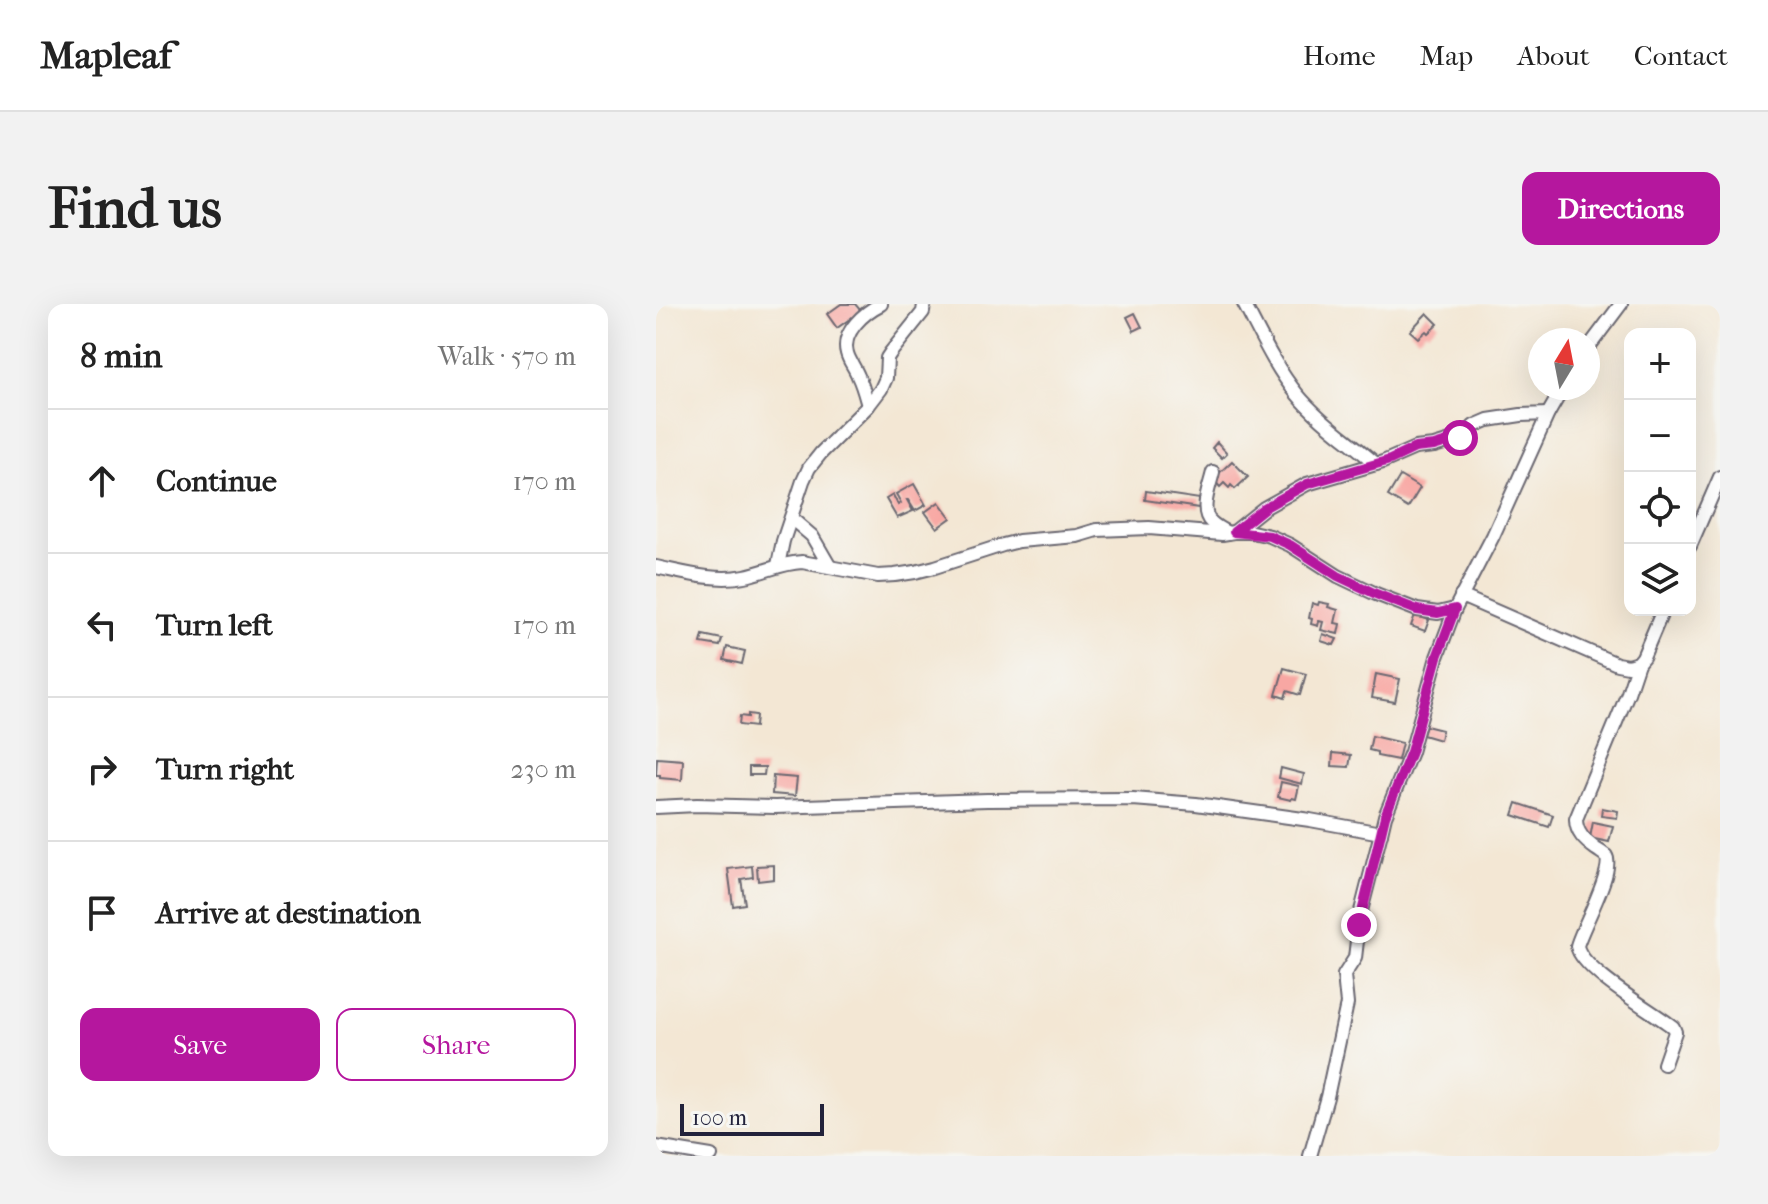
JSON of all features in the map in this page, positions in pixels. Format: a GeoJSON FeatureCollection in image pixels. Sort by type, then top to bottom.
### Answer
{"type":"FeatureCollection","features":[{"type":"Feature","properties":{"kind":"street"},"geometry":{"type":"LineString","coordinates":[[868,406],[846,346],[860,319],[881,304]]}},
{"type":"Feature","properties":{"kind":"street"},"geometry":{"type":"LineString","coordinates":[[778,565],[783,541],[809,468],[868,406],[884,383],[887,358],[923,312],[924,304]]}},
{"type":"Feature","properties":{"kind":"street"},"geometry":{"type":"LineString","coordinates":[[1244,304],[1280,370],[1298,395],[1376,464]]}},
{"type":"Feature","properties":{"kind":"street"},"geometry":{"type":"LineString","coordinates":[[1600,332],[1621,304]]}},
{"type":"Feature","properties":{"kind":"street"},"geometry":{"type":"LineString","coordinates":[[1310,1156],[1327,1097],[1347,1004],[1344,975],[1355,958],[1360,915],[1385,816],[1411,752],[1437,657],[1455,609],[1493,536],[1556,400]]}},
{"type":"Feature","properties":{"kind":"street"},"geometry":{"type":"LineString","coordinates":[[1231,532],[1264,508],[1307,484],[1376,464],[1415,448],[1464,437],[1474,426],[1488,420],[1548,414]]}},
{"type":"Feature","properties":{"kind":"street"},"geometry":{"type":"LineString","coordinates":[[1213,472],[1206,515],[1212,523],[1231,532]]}},
{"type":"Feature","properties":{"kind":"street"},"geometry":{"type":"LineString","coordinates":[[1691,544],[1720,477]]}},
{"type":"Feature","properties":{"kind":"street"},"geometry":{"type":"LineString","coordinates":[[791,518],[812,536],[830,567]]}},
{"type":"Feature","properties":{"kind":"street"},"geometry":{"type":"LineString","coordinates":[[656,567],[724,579],[802,562],[878,576],[915,572],[1019,541],[1077,536],[1097,530],[1149,528],[1222,534],[1231,532],[1270,536],[1338,576],[1417,610],[1438,613],[1455,609]]}},
{"type":"Feature","properties":{"kind":"street"},"geometry":{"type":"LineString","coordinates":[[1461,596],[1617,664],[1628,666],[1638,663]]}},
{"type":"Feature","properties":{"kind":"street"},"geometry":{"type":"LineString","coordinates":[[1661,616],[1647,650],[1638,663],[1576,819],[1578,832],[1587,843],[1606,855],[1608,861],[1605,878],[1577,946],[1578,953],[1595,970],[1673,1027],[1675,1032],[1664,1064]]}},
{"type":"Feature","properties":{"kind":"street"},"geometry":{"type":"LineString","coordinates":[[656,807],[1133,799],[1295,817],[1381,833]]}},
{"type":"Feature","properties":{"kind":"street"},"geometry":{"type":"LineString","coordinates":[[656,1147],[711,1156]]}},
{"type":"Feature","properties":{"kind":"building"},"geometry":{"type":"Polygon","coordinates":[[[841,304],[855,304],[861,311],[837,328],[827,314],[841,304]]]}},
{"type":"Feature","properties":{"kind":"building"},"geometry":{"type":"Polygon","coordinates":[[[1135,313],[1142,327],[1134,331],[1127,317],[1135,313]]]}},
{"type":"Feature","properties":{"kind":"building"},"geometry":{"type":"Polygon","coordinates":[[[1427,313],[1438,324],[1418,338],[1410,331],[1427,313]]]}},
{"type":"Feature","properties":{"kind":"building"},"geometry":{"type":"Polygon","coordinates":[[[1217,442],[1227,453],[1222,458],[1212,448],[1217,442]]]}},
{"type":"Feature","properties":{"kind":"building"},"geometry":{"type":"Polygon","coordinates":[[[1232,461],[1248,477],[1235,489],[1224,483],[1220,487],[1213,479],[1232,461]]]}},
{"type":"Feature","properties":{"kind":"building"},"geometry":{"type":"Polygon","coordinates":[[[1400,476],[1420,488],[1408,508],[1388,496],[1400,476]]]}},
{"type":"Feature","properties":{"kind":"building"},"geometry":{"type":"Polygon","coordinates":[[[914,484],[926,505],[915,511],[907,500],[913,511],[897,518],[886,499],[893,495],[898,505],[901,503],[896,494],[914,484]]]}},
{"type":"Feature","properties":{"kind":"building"},"geometry":{"type":"Polygon","coordinates":[[[1146,491],[1200,499],[1199,508],[1145,500],[1146,491]]]}},
{"type":"Feature","properties":{"kind":"building"},"geometry":{"type":"Polygon","coordinates":[[[939,502],[951,518],[937,528],[925,512],[939,502]]]}},
{"type":"Feature","properties":{"kind":"building"},"geometry":{"type":"Polygon","coordinates":[[[1319,602],[1338,610],[1335,623],[1340,624],[1338,634],[1321,630],[1323,622],[1319,621],[1318,626],[1311,624],[1312,603],[1318,605],[1319,602]]]}},
{"type":"Feature","properties":{"kind":"building"},"geometry":{"type":"Polygon","coordinates":[[[1415,615],[1429,620],[1425,631],[1411,626],[1415,615]]]}},
{"type":"Feature","properties":{"kind":"building"},"geometry":{"type":"Polygon","coordinates":[[[1323,634],[1337,639],[1334,645],[1321,641],[1323,634]]]}},
{"type":"Feature","properties":{"kind":"building"},"geometry":{"type":"Polygon","coordinates":[[[703,635],[722,639],[720,646],[701,643],[703,635]]]}},
{"type":"Feature","properties":{"kind":"building"},"geometry":{"type":"Polygon","coordinates":[[[727,647],[745,651],[742,664],[724,660],[727,647]]]}},
{"type":"Feature","properties":{"kind":"building"},"geometry":{"type":"Polygon","coordinates":[[[1284,668],[1306,674],[1300,695],[1287,691],[1285,698],[1276,695],[1284,668]]]}},
{"type":"Feature","properties":{"kind":"building"},"geometry":{"type":"Polygon","coordinates":[[[1376,674],[1400,679],[1395,702],[1372,698],[1376,674]]]}},
{"type":"Feature","properties":{"kind":"building"},"geometry":{"type":"Polygon","coordinates":[[[748,714],[756,715],[755,727],[739,725],[740,716],[748,717],[748,714]]]}},
{"type":"Feature","properties":{"kind":"building"},"geometry":{"type":"Polygon","coordinates":[[[1426,726],[1442,730],[1440,740],[1423,735],[1426,726]]]}},
{"type":"Feature","properties":{"kind":"building"},"geometry":{"type":"Polygon","coordinates":[[[1372,736],[1402,743],[1398,760],[1377,756],[1377,752],[1369,750],[1372,736]]]}},
{"type":"Feature","properties":{"kind":"building"},"geometry":{"type":"Polygon","coordinates":[[[1333,753],[1351,755],[1349,767],[1332,766],[1333,753]]]}},
{"type":"Feature","properties":{"kind":"building"},"geometry":{"type":"Polygon","coordinates":[[[657,758],[683,760],[682,780],[656,775],[657,758]]]}},
{"type":"Feature","properties":{"kind":"building"},"geometry":{"type":"Polygon","coordinates":[[[749,767],[765,767],[764,775],[749,775],[749,767]]]}},
{"type":"Feature","properties":{"kind":"building"},"geometry":{"type":"Polygon","coordinates":[[[1281,768],[1304,774],[1302,784],[1279,778],[1281,768]]]}},
{"type":"Feature","properties":{"kind":"building"},"geometry":{"type":"Polygon","coordinates":[[[773,776],[797,778],[795,796],[772,794],[773,776]]]}},
{"type":"Feature","properties":{"kind":"building"},"geometry":{"type":"Polygon","coordinates":[[[1281,782],[1299,786],[1296,799],[1278,797],[1281,782]]]}},
{"type":"Feature","properties":{"kind":"building"},"geometry":{"type":"Polygon","coordinates":[[[1517,803],[1553,815],[1549,827],[1513,815],[1517,803]]]}},
{"type":"Feature","properties":{"kind":"building"},"geometry":{"type":"Polygon","coordinates":[[[1602,808],[1618,811],[1617,818],[1601,816],[1602,808]]]}},
{"type":"Feature","properties":{"kind":"building"},"geometry":{"type":"Polygon","coordinates":[[[1593,822],[1613,826],[1609,842],[1590,838],[1593,822]]]}},
{"type":"Feature","properties":{"kind":"building"},"geometry":{"type":"Polygon","coordinates":[[[774,865],[774,879],[758,881],[757,866],[774,865]]]}},
{"type":"Feature","properties":{"kind":"building"},"geometry":{"type":"Polygon","coordinates":[[[752,866],[753,877],[741,879],[745,904],[733,906],[728,869],[752,866]]]}},
{"type":"Feature","properties":{"kind":"route"},"geometry":{"type":"LineString","coordinates":[[1359,925],[1385,816],[1411,752],[1437,657],[1455,609],[1438,613],[1417,610],[1338,576],[1270,536],[1234,532],[1264,508],[1307,484],[1390,460],[1415,448],[1460,438]]}}]}
